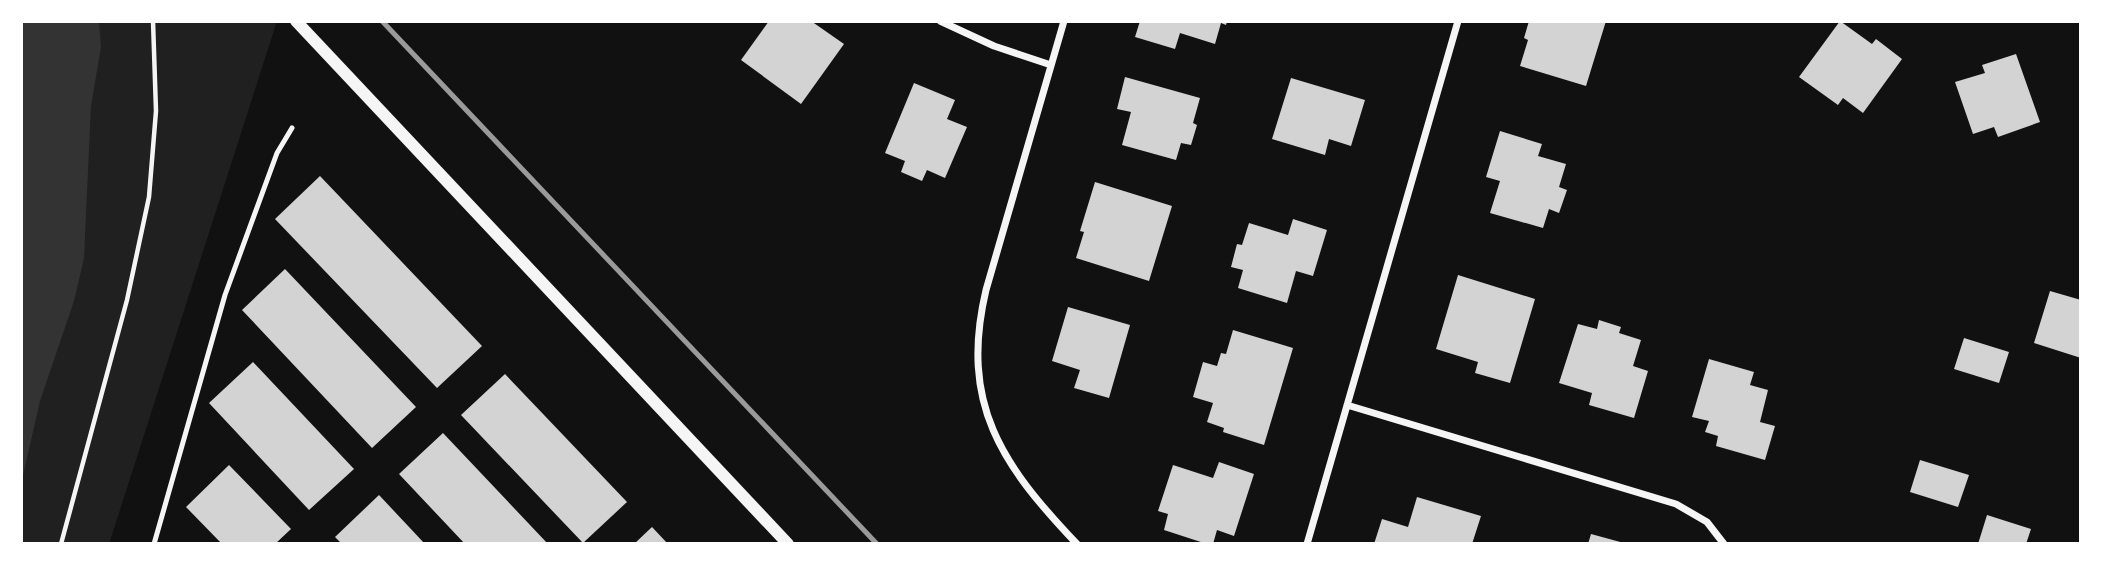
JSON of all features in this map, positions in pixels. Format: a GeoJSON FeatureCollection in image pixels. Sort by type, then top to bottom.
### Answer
{"type":"FeatureCollection","features":[{"type":"Feature","properties":{"kind":"street"},"geometry":{"type":"LineString","coordinates":[[296,21],[788,544]]}},
{"type":"Feature","properties":{"kind":"street"},"geometry":{"type":"LineString","coordinates":[[940,21],[994,46],[1051,65]]}},
{"type":"Feature","properties":{"kind":"street"},"geometry":{"type":"LineString","coordinates":[[1064,21],[986,290],[978,326],[977,363],[985,408],[1003,454],[1035,497],[1077,544]]}},
{"type":"Feature","properties":{"kind":"street"},"geometry":{"type":"LineString","coordinates":[[1307,544],[1458,21]]}},
{"type":"Feature","properties":{"kind":"street"},"geometry":{"type":"LineString","coordinates":[[1347,405],[1676,504],[1707,522],[1724,544]]}},
{"type":"Feature","properties":{"kind":"lane"},"geometry":{"type":"LineString","coordinates":[[154,544],[225,295],[277,153],[292,128]]}},
{"type":"Feature","properties":{"kind":"path"},"geometry":{"type":"LineString","coordinates":[[61,544],[127,300],[149,197],[156,122],[153,21]]}},
{"type":"Feature","properties":{"kind":"shaded area"},"geometry":{"type":"Polygon","coordinates":[[[21,21],[277,21],[109,544],[21,544],[21,21]]]}},
{"type":"Feature","properties":{"kind":"shaded area"},"geometry":{"type":"Polygon","coordinates":[[[21,21],[99,21],[101,47],[91,106],[84,258],[74,301],[40,401],[21,484],[21,21]]]}},
{"type":"Feature","properties":{"kind":"building"},"geometry":{"type":"Polygon","coordinates":[[[769,21],[811,21],[844,44],[801,104],[741,60],[769,21]]]}},
{"type":"Feature","properties":{"kind":"building"},"geometry":{"type":"Polygon","coordinates":[[[1140,21],[1227,21],[1226,25],[1221,23],[1215,44],[1180,33],[1175,49],[1135,37],[1140,21]]]}},
{"type":"Feature","properties":{"kind":"building"},"geometry":{"type":"Polygon","coordinates":[[[1529,21],[1606,21],[1586,86],[1520,66],[1528,40],[1524,38],[1529,21]]]}},
{"type":"Feature","properties":{"kind":"building"},"geometry":{"type":"Polygon","coordinates":[[[1840,21],[1872,44],[1876,39],[1902,59],[1863,113],[1843,98],[1838,105],[1799,77],[1840,21]]]}},
{"type":"Feature","properties":{"kind":"building"},"geometry":{"type":"Polygon","coordinates":[[[2016,54],[2040,122],[1998,137],[1994,127],[1973,134],[1955,82],[1985,73],[1982,65],[2016,54]]]}},
{"type":"Feature","properties":{"kind":"building"},"geometry":{"type":"Polygon","coordinates":[[[1125,77],[1200,98],[1193,123],[1197,125],[1191,145],[1181,143],[1176,160],[1122,145],[1131,112],[1117,109],[1125,77]]]}},
{"type":"Feature","properties":{"kind":"building"},"geometry":{"type":"Polygon","coordinates":[[[1291,78],[1365,100],[1351,146],[1329,139],[1325,155],[1272,139],[1291,78]]]}},
{"type":"Feature","properties":{"kind":"building"},"geometry":{"type":"Polygon","coordinates":[[[914,83],[955,100],[947,119],[967,127],[945,178],[927,170],[922,181],[901,172],[905,161],[885,153],[914,83]]]}},
{"type":"Feature","properties":{"kind":"building"},"geometry":{"type":"Polygon","coordinates":[[[1500,131],[1542,144],[1538,156],[1566,164],[1559,187],[1567,190],[1559,213],[1549,209],[1543,228],[1490,213],[1500,181],[1486,177],[1500,131]]]}},
{"type":"Feature","properties":{"kind":"building"},"geometry":{"type":"Polygon","coordinates":[[[320,176],[482,346],[437,388],[275,219],[320,176]]]}},
{"type":"Feature","properties":{"kind":"building"},"geometry":{"type":"Polygon","coordinates":[[[1095,182],[1172,206],[1149,281],[1076,258],[1084,232],[1080,231],[1095,182]]]}},
{"type":"Feature","properties":{"kind":"building"},"geometry":{"type":"Polygon","coordinates":[[[1293,219],[1327,230],[1313,276],[1296,271],[1287,303],[1238,288],[1243,270],[1231,267],[1237,244],[1242,245],[1249,223],[1288,235],[1293,219]]]}},
{"type":"Feature","properties":{"kind":"building"},"geometry":{"type":"Polygon","coordinates":[[[285,269],[416,407],[372,448],[242,310],[285,269]]]}},
{"type":"Feature","properties":{"kind":"building"},"geometry":{"type":"Polygon","coordinates":[[[1458,275],[1535,299],[1510,383],[1475,373],[1478,362],[1436,349],[1458,275]]]}},
{"type":"Feature","properties":{"kind":"building"},"geometry":{"type":"Polygon","coordinates":[[[2050,291],[2081,300],[2081,358],[2034,343],[2050,291]]]}},
{"type":"Feature","properties":{"kind":"building"},"geometry":{"type":"Polygon","coordinates":[[[1068,307],[1130,325],[1109,398],[1074,388],[1080,370],[1052,361],[1068,307]]]}},
{"type":"Feature","properties":{"kind":"building"},"geometry":{"type":"Polygon","coordinates":[[[1599,320],[1621,327],[1619,333],[1641,340],[1633,366],[1648,371],[1634,418],[1589,405],[1592,393],[1559,383],[1578,324],[1597,329],[1599,320]]]}},
{"type":"Feature","properties":{"kind":"building"},"geometry":{"type":"Polygon","coordinates":[[[1233,330],[1293,348],[1264,445],[1223,432],[1224,428],[1207,422],[1213,403],[1193,397],[1203,362],[1217,366],[1221,353],[1226,354],[1233,330]]]}},
{"type":"Feature","properties":{"kind":"building"},"geometry":{"type":"Polygon","coordinates":[[[1964,338],[2009,352],[1999,383],[1954,369],[1964,338]]]}},
{"type":"Feature","properties":{"kind":"building"},"geometry":{"type":"Polygon","coordinates":[[[1709,359],[1754,372],[1750,385],[1768,390],[1760,422],[1775,426],[1765,460],[1716,446],[1718,436],[1705,432],[1709,421],[1692,417],[1709,359]]]}},
{"type":"Feature","properties":{"kind":"building"},"geometry":{"type":"Polygon","coordinates":[[[253,362],[354,469],[309,510],[209,403],[253,362]]]}},
{"type":"Feature","properties":{"kind":"building"},"geometry":{"type":"Polygon","coordinates":[[[505,374],[627,502],[583,543],[461,415],[505,374]]]}},
{"type":"Feature","properties":{"kind":"building"},"geometry":{"type":"Polygon","coordinates":[[[443,433],[548,544],[465,544],[399,474],[443,433]]]}},
{"type":"Feature","properties":{"kind":"building"},"geometry":{"type":"Polygon","coordinates":[[[1920,460],[1969,475],[1958,507],[1910,492],[1920,460]]]}},
{"type":"Feature","properties":{"kind":"building"},"geometry":{"type":"Polygon","coordinates":[[[1219,462],[1254,474],[1234,536],[1217,530],[1213,544],[1207,544],[1164,530],[1168,514],[1158,511],[1173,465],[1213,478],[1219,462]]]}},
{"type":"Feature","properties":{"kind":"building"},"geometry":{"type":"Polygon","coordinates":[[[229,465],[291,529],[275,544],[222,544],[186,507],[229,465]]]}},
{"type":"Feature","properties":{"kind":"building"},"geometry":{"type":"Polygon","coordinates":[[[379,495],[425,544],[342,544],[335,537],[379,495]]]}},
{"type":"Feature","properties":{"kind":"building"},"geometry":{"type":"Polygon","coordinates":[[[1417,497],[1481,516],[1472,544],[1374,544],[1382,519],[1408,527],[1417,497]]]}},
{"type":"Feature","properties":{"kind":"building"},"geometry":{"type":"Polygon","coordinates":[[[1987,515],[2031,529],[2026,544],[1978,544],[1987,515]]]}},
{"type":"Feature","properties":{"kind":"building"},"geometry":{"type":"Polygon","coordinates":[[[652,527],[668,544],[634,544],[652,527]]]}},
{"type":"Feature","properties":{"kind":"building"},"geometry":{"type":"Polygon","coordinates":[[[1591,534],[1624,543],[1624,544],[1588,544],[1591,534]]]}},
{"type":"Feature","properties":{"kind":"railway"},"geometry":{"type":"LineString","coordinates":[[382,21],[877,544]]}}]}
